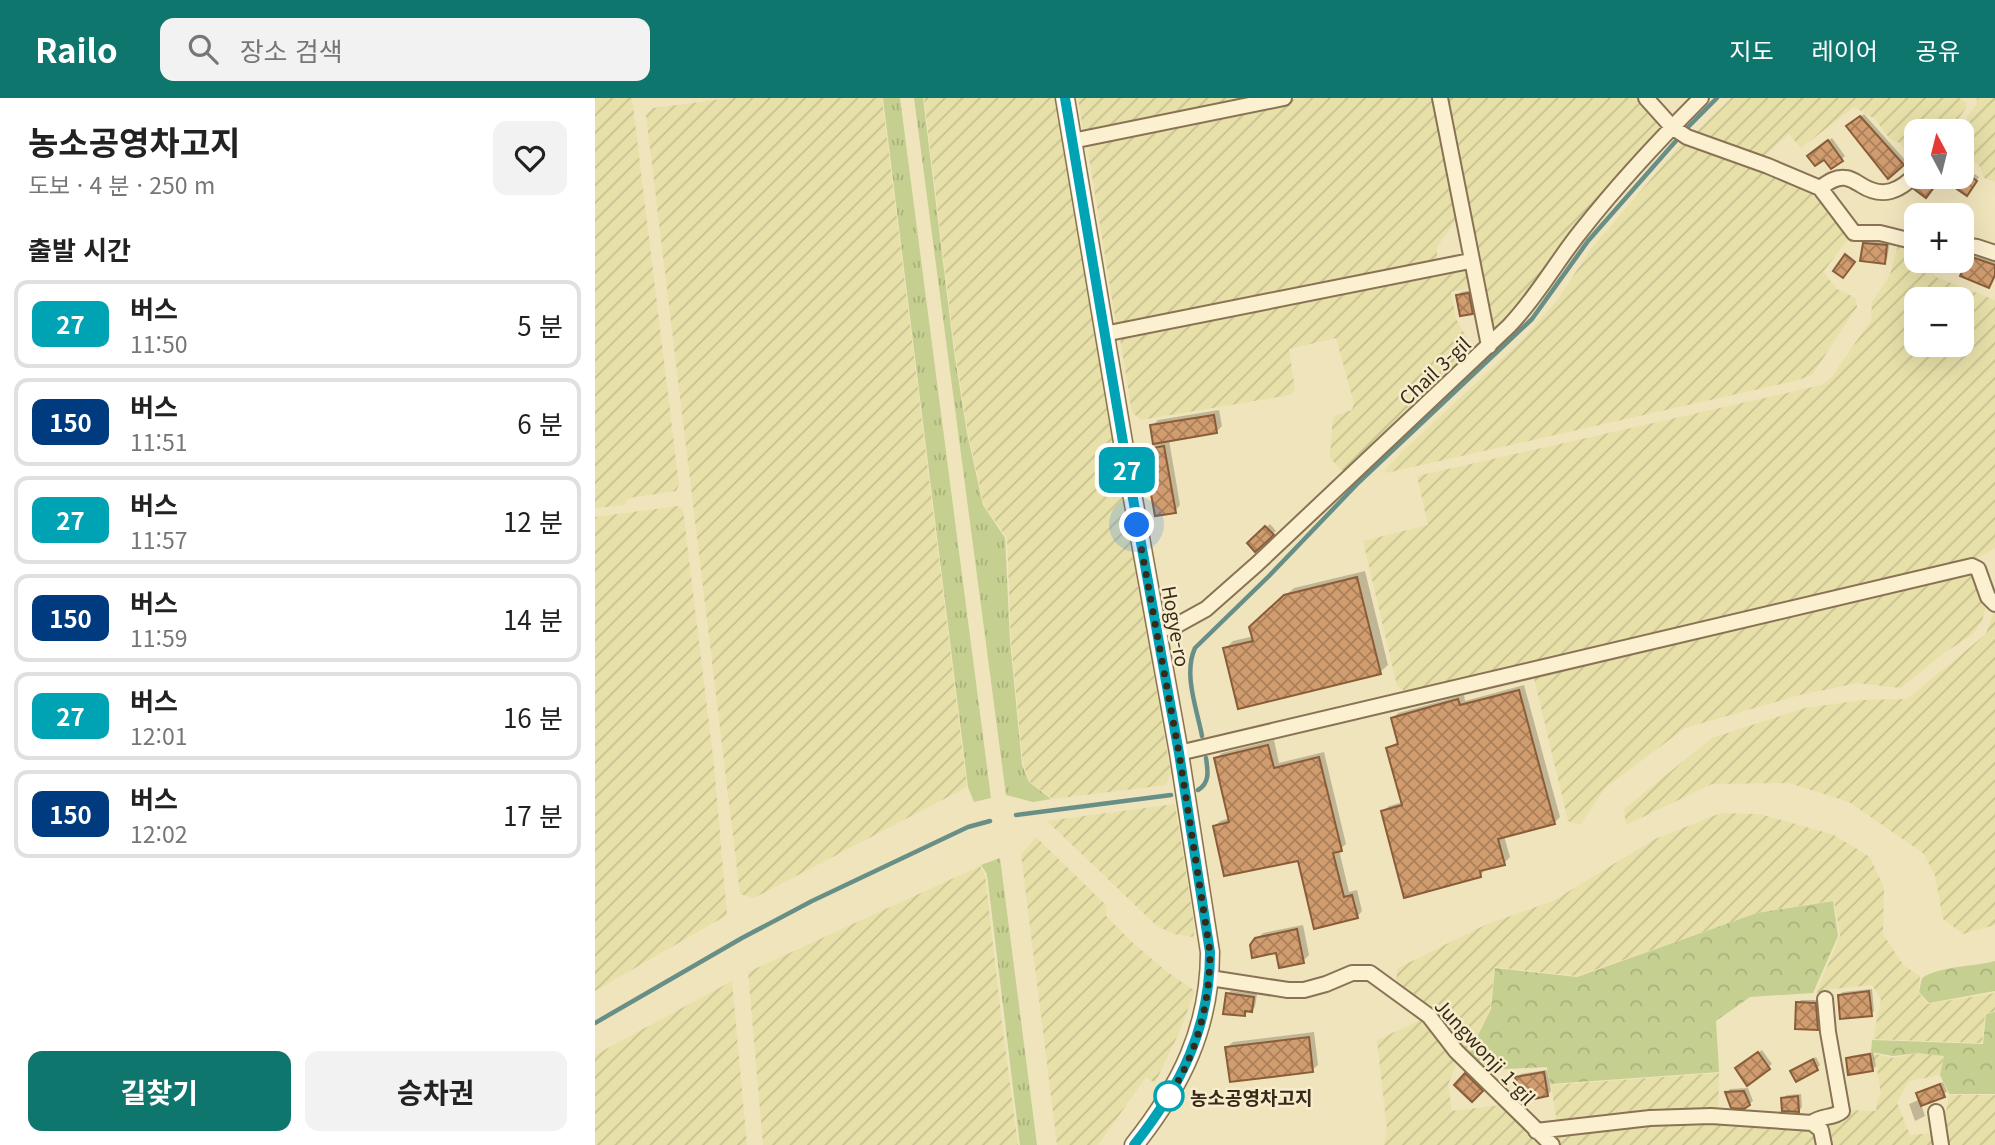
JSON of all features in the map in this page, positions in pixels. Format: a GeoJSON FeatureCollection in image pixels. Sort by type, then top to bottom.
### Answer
{"type":"FeatureCollection","features":[{"type":"Feature","properties":{"kind":"street","name":"Hogye-ro"},"geometry":{"type":"LineString","coordinates":[[1065,98],[1179,753],[1210,952],[1210,978],[1204,1014],[1181,1077],[1159,1113],[1134,1145]]}},
{"type":"Feature","properties":{"kind":"street"},"geometry":{"type":"LineString","coordinates":[[1072,141],[1284,98]]}},
{"type":"Feature","properties":{"kind":"street"},"geometry":{"type":"LineString","coordinates":[[1440,98],[1489,346]]}},
{"type":"Feature","properties":{"kind":"street"},"geometry":{"type":"LineString","coordinates":[[1646,98],[1672,127],[1687,138],[1768,166],[1819,188],[1854,233],[1880,233],[1904,239]]}},
{"type":"Feature","properties":{"kind":"street","name":"Chail 3-gil"},"geometry":{"type":"LineString","coordinates":[[1157,631],[1184,622],[1206,609],[1257,565],[1489,346],[1525,309],[1579,233],[1701,98]]}},
{"type":"Feature","properties":{"kind":"street"},"geometry":{"type":"LineString","coordinates":[[1819,188],[1839,178],[1846,178],[1870,190],[1889,193],[1904,186]]}},
{"type":"Feature","properties":{"kind":"street"},"geometry":{"type":"LineString","coordinates":[[1974,247],[1995,253]]}},
{"type":"Feature","properties":{"kind":"street"},"geometry":{"type":"LineString","coordinates":[[1104,334],[1471,261]]}},
{"type":"Feature","properties":{"kind":"street"},"geometry":{"type":"LineString","coordinates":[[1179,753],[1972,566],[1978,569],[1985,591],[1995,604]]}},
{"type":"Feature","properties":{"kind":"street","name":"Jungwonji 1-gil"},"geometry":{"type":"LineString","coordinates":[[1210,978],[1296,990],[1314,988],[1352,973],[1370,973],[1429,1016],[1456,1051],[1552,1145]]}},
{"type":"Feature","properties":{"kind":"street"},"geometry":{"type":"LineString","coordinates":[[1825,999],[1842,1111],[1833,1117],[1815,1119],[1812,1123],[1821,1130],[1825,1145]]}},
{"type":"Feature","properties":{"kind":"street"},"geometry":{"type":"LineString","coordinates":[[1936,1112],[1941,1145]]}},
{"type":"Feature","properties":{"kind":"street","name":"Jungwonji 1-gil"},"geometry":{"type":"LineString","coordinates":[[1536,1131],[1650,1118],[1711,1116],[1812,1123]]}},
{"type":"Feature","properties":{"kind":"shaded area"},"geometry":{"type":"Polygon","coordinates":[[[595,98],[632,98],[679,485],[676,491],[629,498],[624,505],[595,508],[595,98]]]}},
{"type":"Feature","properties":{"kind":"shaded area"},"geometry":{"type":"Polygon","coordinates":[[[731,98],[882,98],[967,787],[754,898],[740,894],[646,115],[653,108],[731,98]]]}},
{"type":"Feature","properties":{"kind":"shaded area"},"geometry":{"type":"Polygon","coordinates":[[[924,98],[1055,98],[1171,773],[1166,785],[1053,799],[1030,782],[1023,764],[1011,642],[1007,538],[984,505],[968,433],[955,352],[924,98]]]}},
{"type":"Feature","properties":{"kind":"shaded area"},"geometry":{"type":"Polygon","coordinates":[[[1078,98],[1264,98],[1088,133],[1083,129],[1078,98]]]}},
{"type":"Feature","properties":{"kind":"shaded area"},"geometry":{"type":"Polygon","coordinates":[[[1301,98],[1436,98],[1458,217],[1437,247],[1435,264],[1121,327],[1116,323],[1088,151],[1092,144],[1101,139],[1301,98]]]}},
{"type":"Feature","properties":{"kind":"shaded area"},"geometry":{"type":"Polygon","coordinates":[[[1444,98],[1640,98],[1661,122],[1660,130],[1525,298],[1494,330],[1489,327],[1444,98]]]}},
{"type":"Feature","properties":{"kind":"shaded area"},"geometry":{"type":"Polygon","coordinates":[[[1731,98],[1959,98],[1966,102],[1966,108],[1958,119],[1904,119],[1904,147],[1890,139],[1875,119],[1854,107],[1801,148],[1789,134],[1762,158],[1698,137],[1698,130],[1731,98]]]}},
{"type":"Feature","properties":{"kind":"shaded area"},"geometry":{"type":"Polygon","coordinates":[[[1977,98],[1995,98],[1995,182],[1984,178],[1979,165],[1974,161],[1974,119],[1966,119],[1976,105],[1977,98]]]}},
{"type":"Feature","properties":{"kind":"shaded area"},"geometry":{"type":"Polygon","coordinates":[[[1687,142],[1814,189],[1848,235],[1848,239],[1823,272],[1837,289],[1856,298],[1857,307],[1812,375],[1386,473],[1385,470],[1404,450],[1524,338],[1559,298],[1590,250],[1681,144],[1687,142]]]}},
{"type":"Feature","properties":{"kind":"shaded area"},"geometry":{"type":"Polygon","coordinates":[[[1900,244],[1904,245],[1904,273],[1933,273],[1936,277],[1962,287],[1904,287],[1904,357],[1974,357],[1974,292],[1995,300],[1995,548],[1978,558],[1410,694],[1397,686],[1363,541],[1428,525],[1417,476],[1822,385],[1831,378],[1871,320],[1872,302],[1890,275],[1900,244]]]}},
{"type":"Feature","properties":{"kind":"shaded area"},"geometry":{"type":"Polygon","coordinates":[[[1463,267],[1470,273],[1471,288],[1451,292],[1456,319],[1468,340],[1469,350],[1464,361],[1345,470],[1340,470],[1330,457],[1333,416],[1352,410],[1354,403],[1336,338],[1289,349],[1295,390],[1290,395],[1141,420],[1132,412],[1120,339],[1123,334],[1463,267]]]}},
{"type":"Feature","properties":{"kind":"shaded area"},"geometry":{"type":"Polygon","coordinates":[[[678,506],[683,510],[714,765],[727,915],[595,991],[595,517],[678,506]]]}},
{"type":"Feature","properties":{"kind":"shaded area"},"geometry":{"type":"Polygon","coordinates":[[[1972,570],[1986,607],[1982,621],[1973,634],[1944,653],[1901,688],[1857,683],[1800,695],[1685,728],[1605,788],[1580,825],[1568,821],[1534,678],[1537,673],[1972,570]]]}},
{"type":"Feature","properties":{"kind":"shaded area"},"geometry":{"type":"Polygon","coordinates":[[[1995,613],[1995,925],[1963,934],[1943,919],[1935,875],[1923,853],[1849,802],[1789,783],[1712,784],[1626,825],[1624,809],[1712,738],[1805,708],[1862,700],[1907,699],[1986,634],[1995,613]]]}},
{"type":"Feature","properties":{"kind":"shaded area"},"geometry":{"type":"Polygon","coordinates":[[[1175,804],[1195,930],[1193,937],[1174,934],[1157,926],[1047,821],[1175,804]]]}},
{"type":"Feature","properties":{"kind":"shaded area"},"geometry":{"type":"Polygon","coordinates":[[[1721,813],[1760,814],[1834,835],[1870,857],[1884,888],[1883,934],[1904,966],[1920,976],[1918,992],[1928,1004],[1995,993],[1995,1012],[1985,1013],[1982,1043],[1873,1039],[1881,999],[1872,985],[1816,993],[1840,936],[1834,900],[1757,913],[1577,976],[1495,967],[1490,1009],[1468,1054],[1456,1043],[1446,1024],[1396,981],[1398,968],[1485,925],[1553,901],[1655,839],[1721,813]]]}},
{"type":"Feature","properties":{"kind":"shaded area"},"geometry":{"type":"Polygon","coordinates":[[[1036,837],[1107,906],[1106,916],[1132,942],[1195,991],[1155,1083],[1146,1077],[1098,1145],[1057,1145],[1021,854],[1036,837]]]}},
{"type":"Feature","properties":{"kind":"shaded area"},"geometry":{"type":"Polygon","coordinates":[[[980,866],[985,875],[1018,1145],[763,1145],[748,972],[980,866]]]}},
{"type":"Feature","properties":{"kind":"shaded area"},"geometry":{"type":"Polygon","coordinates":[[[732,981],[747,1145],[595,1145],[595,1055],[732,981]]]}},
{"type":"Feature","properties":{"kind":"shaded area"},"geometry":{"type":"Polygon","coordinates":[[[1421,1020],[1431,1025],[1456,1065],[1448,1085],[1452,1111],[1501,1105],[1521,1127],[1545,1145],[1384,1145],[1387,1129],[1377,1040],[1421,1020]]]}},
{"type":"Feature","properties":{"kind":"shaded area"},"geometry":{"type":"Polygon","coordinates":[[[1871,1053],[1893,1058],[1917,1053],[1944,1056],[1940,1075],[1909,1081],[1897,1102],[1910,1135],[1935,1133],[1935,1145],[1830,1145],[1823,1127],[1825,1123],[1847,1110],[1876,1111],[1877,1100],[1881,1094],[1871,1053]]]}},
{"type":"Feature","properties":{"kind":"shaded area"},"geometry":{"type":"Polygon","coordinates":[[[1719,1073],[1718,1113],[1557,1123],[1551,1085],[1719,1073]]]}},
{"type":"Feature","properties":{"kind":"shaded area"},"geometry":{"type":"Polygon","coordinates":[[[1949,1095],[1995,1095],[1995,1145],[1947,1145],[1944,1124],[1949,1095]]]}},
{"type":"Feature","properties":{"kind":"shaded area"},"geometry":{"type":"Polygon","coordinates":[[[1663,1120],[1797,1126],[1811,1130],[1819,1145],[1557,1145],[1553,1141],[1552,1134],[1663,1120]]]}},
{"type":"Feature","properties":{"kind":"green space"},"geometry":{"type":"Polygon","coordinates":[[[883,98],[900,98],[991,798],[974,802],[968,787],[883,98]]]}},
{"type":"Feature","properties":{"kind":"green space"},"geometry":{"type":"Polygon","coordinates":[[[914,98],[923,98],[954,352],[967,433],[983,505],[1005,538],[1010,641],[1022,765],[1029,782],[1051,799],[1033,802],[1006,795],[914,98]]]}},
{"type":"Feature","properties":{"kind":"green space"},"geometry":{"type":"Polygon","coordinates":[[[1000,858],[1037,1145],[1020,1145],[987,874],[981,865],[1000,858]]]}},
{"type":"Feature","properties":{"kind":"green space"},"geometry":{"type":"Polygon","coordinates":[[[1833,901],[1838,936],[1813,993],[1750,997],[1716,1021],[1719,1072],[1550,1084],[1547,1067],[1489,1070],[1468,1055],[1491,1009],[1495,968],[1577,977],[1757,913],[1833,901]]]}},
{"type":"Feature","properties":{"kind":"green space"},"geometry":{"type":"Polygon","coordinates":[[[1995,961],[1995,991],[1929,1003],[1919,992],[1922,978],[1929,974],[1995,961]]]}},
{"type":"Feature","properties":{"kind":"green space"},"geometry":{"type":"Polygon","coordinates":[[[1995,1012],[1995,1094],[1949,1094],[1940,1075],[1944,1056],[1917,1053],[1893,1056],[1871,1052],[1872,1040],[1983,1044],[1986,1014],[1995,1012]]]}},
{"type":"Feature","properties":{"kind":"building"},"geometry":{"type":"Polygon","coordinates":[[[1860,116],[1904,165],[1888,179],[1846,126],[1860,116]]]}},
{"type":"Feature","properties":{"kind":"building"},"geometry":{"type":"Polygon","coordinates":[[[1828,140],[1843,161],[1831,169],[1824,160],[1815,166],[1807,156],[1828,140]]]}},
{"type":"Feature","properties":{"kind":"building"},"geometry":{"type":"Polygon","coordinates":[[[1914,189],[1933,189],[1926,198],[1914,189]]]}},
{"type":"Feature","properties":{"kind":"building"},"geometry":{"type":"Polygon","coordinates":[[[1957,189],[1972,189],[1967,196],[1957,189]]]}},
{"type":"Feature","properties":{"kind":"building"},"geometry":{"type":"Polygon","coordinates":[[[1863,243],[1887,245],[1885,264],[1860,261],[1863,243]]]}},
{"type":"Feature","properties":{"kind":"building"},"geometry":{"type":"Polygon","coordinates":[[[1845,254],[1855,262],[1843,278],[1833,271],[1845,254]]]}},
{"type":"Feature","properties":{"kind":"building"},"geometry":{"type":"Polygon","coordinates":[[[1974,258],[1995,265],[1995,275],[1989,288],[1960,276],[1961,273],[1974,273],[1974,258]]]}},
{"type":"Feature","properties":{"kind":"building"},"geometry":{"type":"Polygon","coordinates":[[[1469,293],[1473,314],[1460,316],[1456,295],[1469,293]]]}},
{"type":"Feature","properties":{"kind":"building"},"geometry":{"type":"Polygon","coordinates":[[[1214,415],[1217,433],[1153,444],[1150,425],[1214,415]]]}},
{"type":"Feature","properties":{"kind":"building"},"geometry":{"type":"Polygon","coordinates":[[[1164,446],[1176,513],[1155,516],[1143,450],[1164,446]]]}},
{"type":"Feature","properties":{"kind":"building"},"geometry":{"type":"Polygon","coordinates":[[[1265,526],[1274,535],[1255,552],[1247,543],[1265,526]]]}},
{"type":"Feature","properties":{"kind":"building"},"geometry":{"type":"Polygon","coordinates":[[[1357,577],[1381,674],[1238,709],[1223,648],[1253,641],[1249,627],[1284,595],[1357,577]]]}},
{"type":"Feature","properties":{"kind":"building"},"geometry":{"type":"Polygon","coordinates":[[[1519,690],[1555,824],[1498,839],[1505,865],[1480,871],[1481,877],[1404,898],[1381,811],[1402,805],[1386,748],[1398,744],[1391,718],[1458,699],[1460,705],[1519,690]]]}},
{"type":"Feature","properties":{"kind":"building"},"geometry":{"type":"Polygon","coordinates":[[[1268,745],[1274,768],[1319,757],[1342,851],[1333,853],[1344,897],[1352,895],[1358,918],[1314,929],[1298,861],[1224,876],[1213,826],[1229,822],[1214,758],[1268,745]]]}},
{"type":"Feature","properties":{"kind":"building"},"geometry":{"type":"Polygon","coordinates":[[[1297,929],[1304,963],[1279,968],[1276,953],[1252,958],[1250,945],[1255,938],[1297,929]]]}},
{"type":"Feature","properties":{"kind":"building"},"geometry":{"type":"Polygon","coordinates":[[[1869,991],[1872,1016],[1840,1019],[1838,995],[1869,991]]]}},
{"type":"Feature","properties":{"kind":"building"},"geometry":{"type":"Polygon","coordinates":[[[1226,993],[1254,997],[1252,1012],[1245,1011],[1245,1016],[1223,1014],[1226,993]]]}},
{"type":"Feature","properties":{"kind":"building"},"geometry":{"type":"Polygon","coordinates":[[[1796,1002],[1816,1003],[1818,1030],[1795,1029],[1796,1002]]]}},
{"type":"Feature","properties":{"kind":"building"},"geometry":{"type":"Polygon","coordinates":[[[1309,1037],[1313,1072],[1230,1082],[1225,1047],[1309,1037]]]}},
{"type":"Feature","properties":{"kind":"building"},"geometry":{"type":"Polygon","coordinates":[[[1758,1052],[1770,1069],[1747,1086],[1735,1068],[1758,1052]]]}},
{"type":"Feature","properties":{"kind":"building"},"geometry":{"type":"Polygon","coordinates":[[[1870,1054],[1873,1071],[1848,1075],[1846,1058],[1870,1054]]]}},
{"type":"Feature","properties":{"kind":"building"},"geometry":{"type":"Polygon","coordinates":[[[1813,1059],[1818,1070],[1796,1082],[1790,1071],[1813,1059]]]}},
{"type":"Feature","properties":{"kind":"building"},"geometry":{"type":"Polygon","coordinates":[[[1544,1072],[1548,1096],[1534,1099],[1533,1095],[1519,1097],[1515,1077],[1544,1072]]]}},
{"type":"Feature","properties":{"kind":"building"},"geometry":{"type":"Polygon","coordinates":[[[1465,1073],[1483,1091],[1472,1102],[1454,1085],[1465,1073]]]}},
{"type":"Feature","properties":{"kind":"building"},"geometry":{"type":"Polygon","coordinates":[[[1940,1084],[1945,1097],[1921,1106],[1916,1093],[1940,1084]]]}},
{"type":"Feature","properties":{"kind":"building"},"geometry":{"type":"Polygon","coordinates":[[[1744,1091],[1750,1105],[1744,1109],[1731,1108],[1725,1092],[1744,1091]]]}},
{"type":"Feature","properties":{"kind":"building"},"geometry":{"type":"Polygon","coordinates":[[[1798,1096],[1799,1112],[1782,1111],[1781,1098],[1798,1096]]]}},
{"type":"Feature","properties":{"kind":"waterway"},"geometry":{"type":"LineString","coordinates":[[1202,736],[1190,669],[1195,648],[1359,482],[1532,319],[1588,241],[1717,98]]}},
{"type":"Feature","properties":{"kind":"waterway"},"geometry":{"type":"LineString","coordinates":[[1198,790],[1206,780],[1206,758]]}},
{"type":"Feature","properties":{"kind":"waterway"},"geometry":{"type":"LineString","coordinates":[[1016,815],[1171,795]]}},
{"type":"Feature","properties":{"kind":"waterway"},"geometry":{"type":"LineString","coordinates":[[595,1023],[812,901],[968,827],[990,821]]}},
{"type":"Feature","properties":{"kind":"bus line","name":"27"},"geometry":{"type":"LineString","coordinates":[[1065,98],[1179,753],[1210,952],[1210,978],[1196,1040],[1181,1077],[1159,1113],[1134,1145]]}},
{"type":"Feature","properties":{"kind":"place","name":"농소공영차고지"},"geometry":{"type":"Point","coordinates":[1169,1096]}},
{"type":"Feature","properties":{"kind":"route"},"geometry":{"type":"LineString","coordinates":[[1137,525],[1179,753],[1210,952],[1210,978],[1204,1014],[1181,1077],[1169,1096]]}}]}
